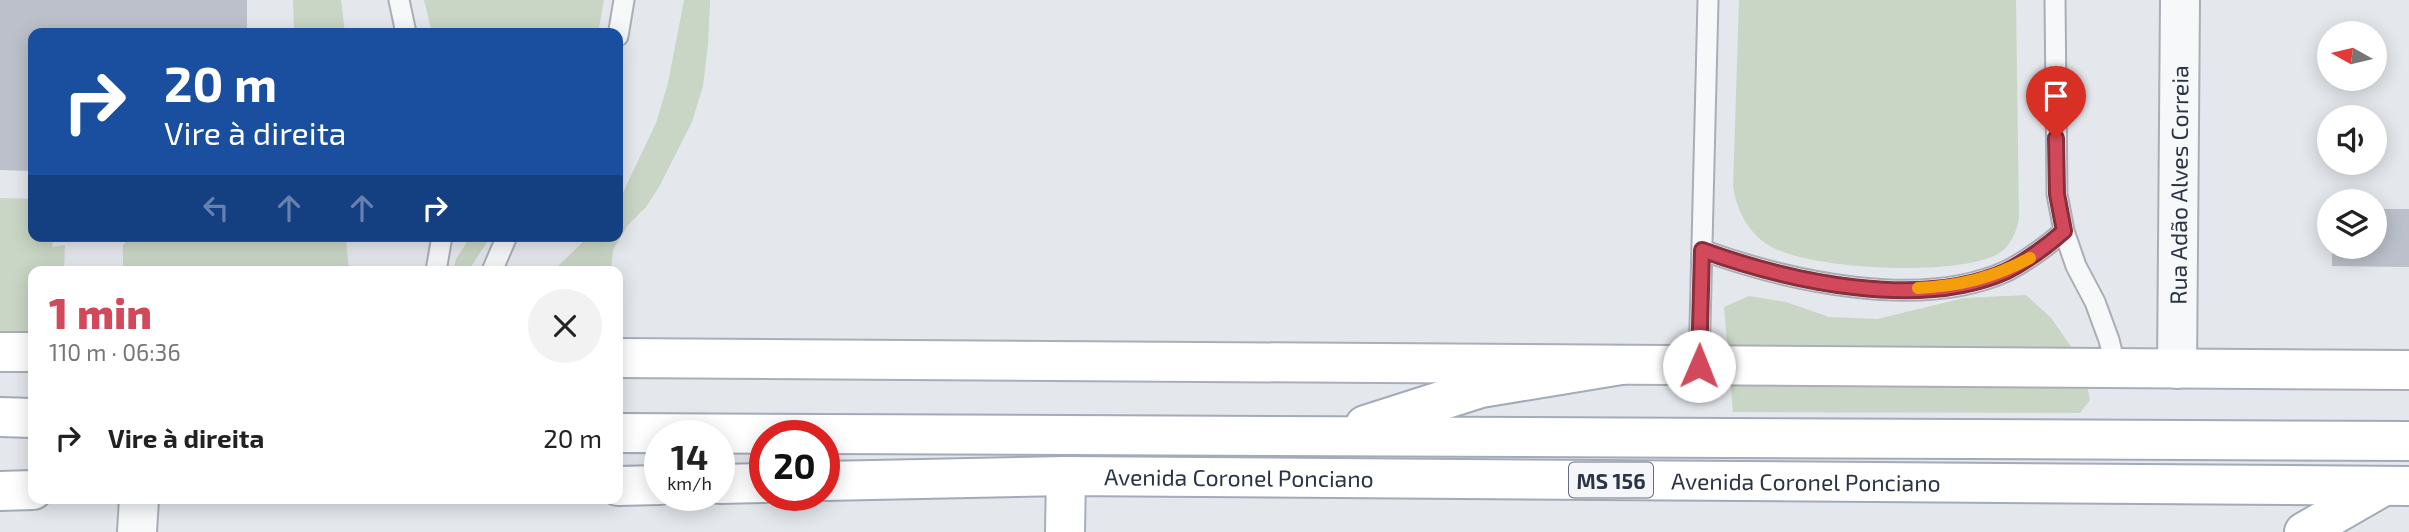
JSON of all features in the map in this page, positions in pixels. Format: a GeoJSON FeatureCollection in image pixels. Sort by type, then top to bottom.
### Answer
{"type":"FeatureCollection","features":[{"type":"Feature","properties":{"kind":"main road"},"geometry":{"type":"LineString","coordinates":[[0,352],[28,352]]}},
{"type":"Feature","properties":{"kind":"main road"},"geometry":{"type":"LineString","coordinates":[[623,358],[2409,370]]}},
{"type":"Feature","properties":{"kind":"main road"},"geometry":{"type":"LineString","coordinates":[[1332,436],[1481,388],[1621,365]]}},
{"type":"Feature","properties":{"kind":"main road"},"geometry":{"type":"LineString","coordinates":[[0,417],[28,418]]}},
{"type":"Feature","properties":{"kind":"main road"},"geometry":{"type":"LineString","coordinates":[[623,433],[2409,441]]}},
{"type":"Feature","properties":{"kind":"main road"},"geometry":{"type":"LineString","coordinates":[[1065,532],[1066,476]]}},
{"type":"Feature","properties":{"kind":"main road","name":"Avenida Coronel Ponciano"},"geometry":{"type":"LineString","coordinates":[[840,481],[1066,476],[2397,486]]}},
{"type":"Feature","properties":{"kind":"main road"},"geometry":{"type":"LineString","coordinates":[[623,486],[644,485]]}},
{"type":"Feature","properties":{"kind":"main road"},"geometry":{"type":"LineString","coordinates":[[2304,532],[2397,486]]}},
{"type":"Feature","properties":{"kind":"main road"},"geometry":{"type":"LineString","coordinates":[[0,491],[28,491]]}},
{"type":"Feature","properties":{"kind":"street","name":"Rua Adão Alves Correia"},"geometry":{"type":"LineString","coordinates":[[2177,369],[2180,0]]}},
{"type":"Feature","properties":{"kind":"street"},"geometry":{"type":"LineString","coordinates":[[137,532],[139,504]]}},
{"type":"Feature","properties":{"kind":"lane"},"geometry":{"type":"LineString","coordinates":[[399,0],[405,28]]}},
{"type":"Feature","properties":{"kind":"lane"},"geometry":{"type":"LineString","coordinates":[[619,28],[624,0]]}},
{"type":"Feature","properties":{"kind":"lane"},"geometry":{"type":"LineString","coordinates":[[1699,366],[1707,0]]}},
{"type":"Feature","properties":{"kind":"lane"},"geometry":{"type":"LineString","coordinates":[[2055,0],[2057,194],[2064,231],[2076,266],[2095,302],[2116,368]]}},
{"type":"Feature","properties":{"kind":"lane"},"geometry":{"type":"LineString","coordinates":[[1702,250],[1747,266],[1841,286],[1895,289],[1949,287],[1978,281],[2005,271],[2031,257],[2064,231]]}},
{"type":"Feature","properties":{"kind":"lane"},"geometry":{"type":"LineString","coordinates":[[437,266],[441,242]]}},
{"type":"Feature","properties":{"kind":"lane"},"geometry":{"type":"LineString","coordinates":[[494,266],[504,242]]}},
{"type":"Feature","properties":{"kind":"green space"},"geometry":{"type":"Polygon","coordinates":[[[293,0],[341,0],[344,28],[294,28],[293,0]]]}},
{"type":"Feature","properties":{"kind":"green space"},"geometry":{"type":"Polygon","coordinates":[[[424,0],[604,0],[599,28],[431,28],[424,0]]]}},
{"type":"Feature","properties":{"kind":"green space"},"geometry":{"type":"Polygon","coordinates":[[[684,0],[710,0],[703,86],[692,122],[659,187],[623,233],[623,192],[656,123],[668,83],[684,0]]]}},
{"type":"Feature","properties":{"kind":"green space"},"geometry":{"type":"Polygon","coordinates":[[[1739,0],[2016,0],[2019,219],[2010,243],[1998,254],[1978,261],[1950,266],[1882,268],[1847,265],[1787,254],[1768,245],[1754,233],[1737,204],[1733,187],[1739,0]]]}},
{"type":"Feature","properties":{"kind":"green space"},"geometry":{"type":"Polygon","coordinates":[[[0,198],[28,199],[28,242],[53,242],[52,247],[65,245],[64,266],[28,266],[28,331],[0,332],[0,198]]]}},
{"type":"Feature","properties":{"kind":"green space"},"geometry":{"type":"Polygon","coordinates":[[[126,242],[346,242],[349,266],[123,266],[123,245],[126,242]]]}},
{"type":"Feature","properties":{"kind":"green space"},"geometry":{"type":"Polygon","coordinates":[[[467,242],[487,242],[471,266],[454,266],[467,242]]]}},
{"type":"Feature","properties":{"kind":"green space"},"geometry":{"type":"Polygon","coordinates":[[[583,242],[618,242],[613,250],[611,266],[558,266],[583,242]]]}},
{"type":"Feature","properties":{"kind":"green space"},"geometry":{"type":"Polygon","coordinates":[[[2026,295],[2051,318],[2082,362],[2090,400],[2080,413],[1733,412],[1724,307],[1749,296],[1786,302],[1829,317],[1877,319],[1964,298],[2026,295]]]}},
{"type":"Feature","properties":{"kind":"building"},"geometry":{"type":"Polygon","coordinates":[[[0,0],[247,0],[247,28],[28,28],[28,171],[0,170],[0,0]]]}},
{"type":"Feature","properties":{"kind":"building"},"geometry":{"type":"Polygon","coordinates":[[[2387,209],[2409,209],[2409,267],[2332,266],[2332,259],[2387,259],[2387,209]]]}},
{"type":"Feature","properties":{"kind":"slow traffic"},"geometry":{"type":"LineString","coordinates":[[1918,288],[1949,287],[1978,281],[2030,258]]}},
{"type":"Feature","properties":{"kind":"route"},"geometry":{"type":"LineString","coordinates":[[1699,366],[1702,250],[1747,266],[1841,286],[1895,289],[1949,287],[1978,281],[2031,257],[2064,231],[2057,194],[2056,138]]}}]}
